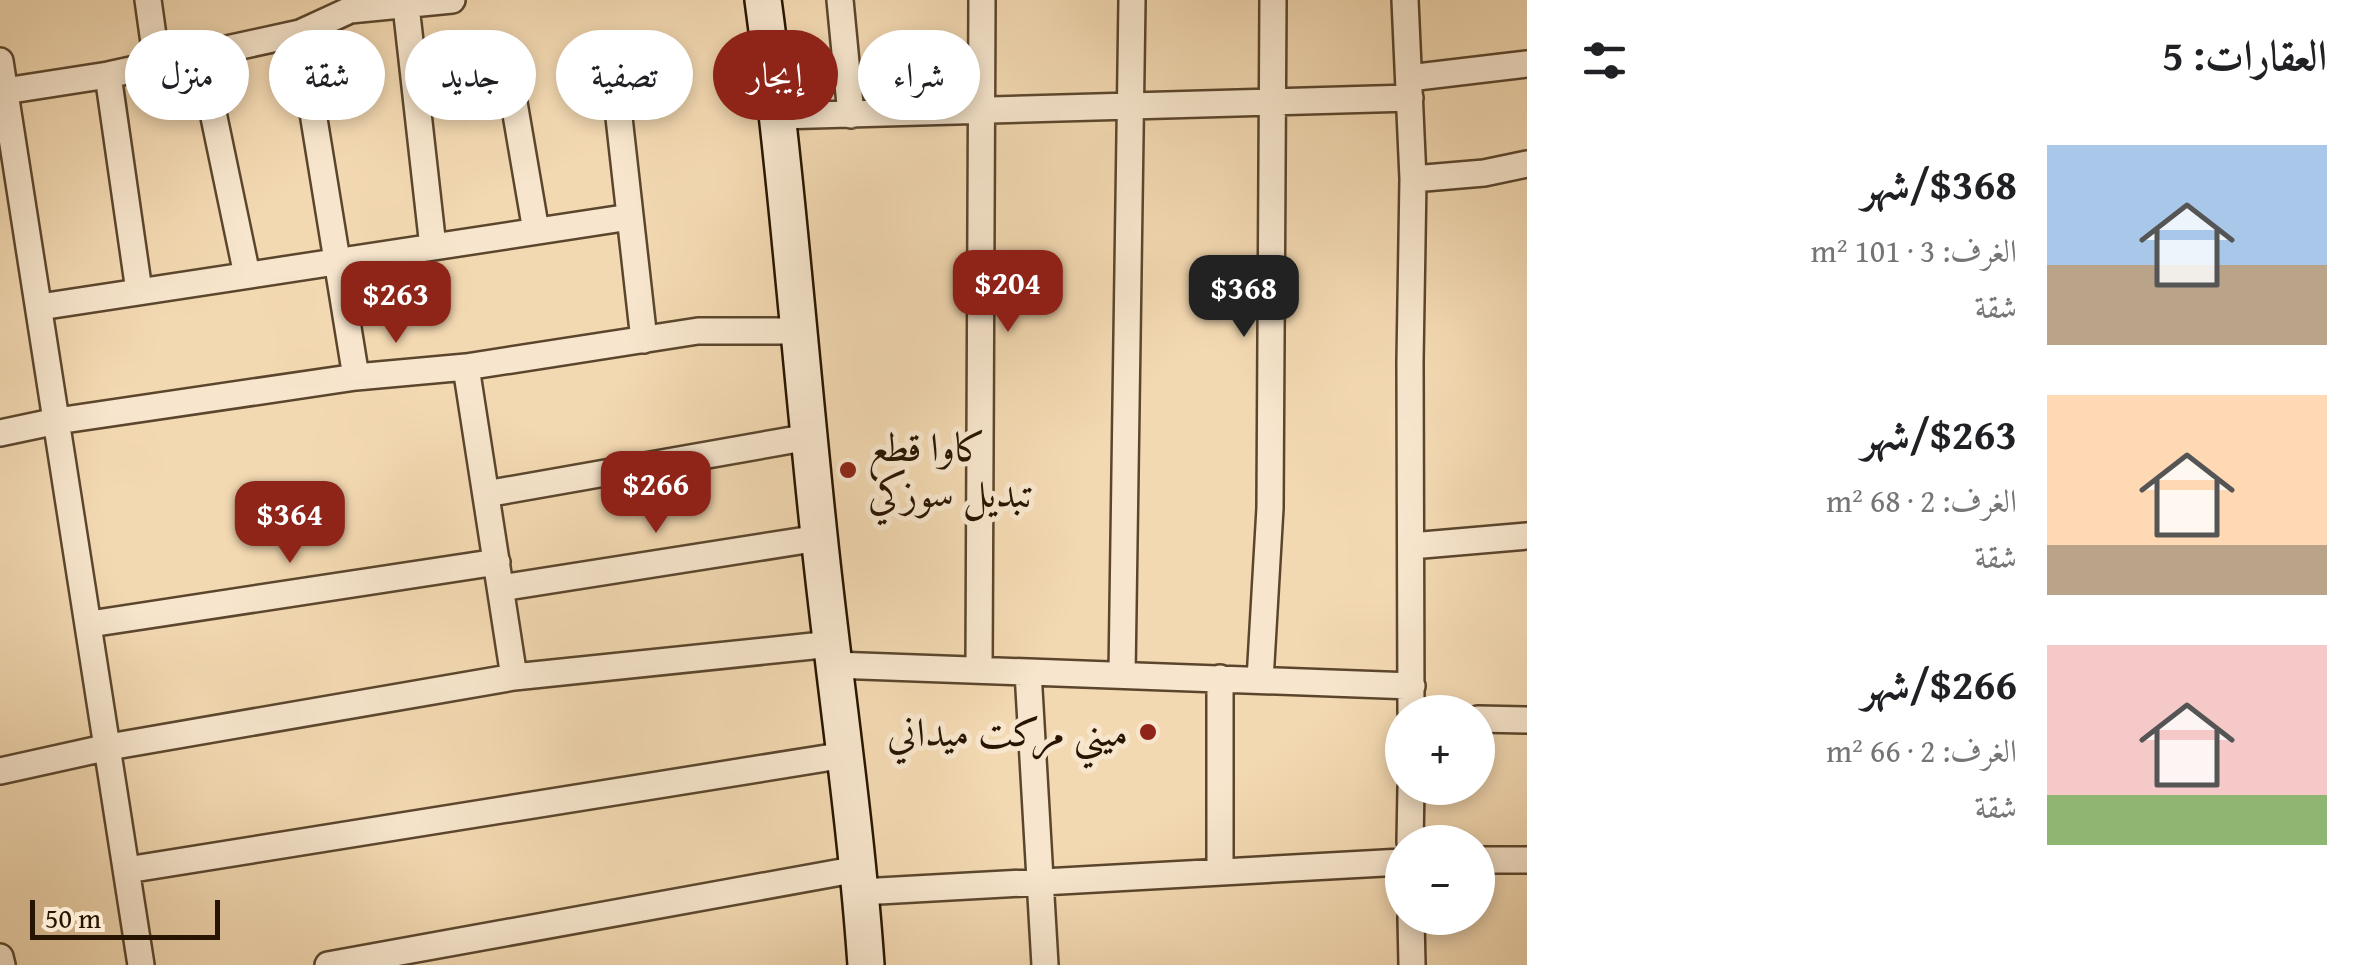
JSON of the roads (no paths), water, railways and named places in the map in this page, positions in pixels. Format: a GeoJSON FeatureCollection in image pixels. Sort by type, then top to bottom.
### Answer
{"type":"FeatureCollection","features":[{"type":"Feature","properties":{"kind":"street"},"geometry":{"type":"LineString","coordinates":[[148,0],[152,30]]}},
{"type":"Feature","properties":{"kind":"street"},"geometry":{"type":"LineString","coordinates":[[305,30],[349,5],[406,6],[452,0]]}},
{"type":"Feature","properties":{"kind":"street"},"geometry":{"type":"LineString","coordinates":[[763,0],[767,30]]}},
{"type":"Feature","properties":{"kind":"street"},"geometry":{"type":"LineString","coordinates":[[840,0],[852,115]]}},
{"type":"Feature","properties":{"kind":"street"},"geometry":{"type":"LineString","coordinates":[[978,670],[982,0]]}},
{"type":"Feature","properties":{"kind":"street"},"geometry":{"type":"LineString","coordinates":[[1122,675],[1132,0]]}},
{"type":"Feature","properties":{"kind":"street"},"geometry":{"type":"LineString","coordinates":[[1260,680],[1270,508],[1273,0]]}},
{"type":"Feature","properties":{"kind":"street"},"geometry":{"type":"LineString","coordinates":[[1405,0],[1413,179],[1412,695]]}},
{"type":"Feature","properties":{"kind":"street"},"geometry":{"type":"LineString","coordinates":[[406,6],[433,247]]}},
{"type":"Feature","properties":{"kind":"street"},"geometry":{"type":"LineString","coordinates":[[0,61],[141,965]]}},
{"type":"Feature","properties":{"kind":"street"},"geometry":{"type":"LineString","coordinates":[[838,115],[1274,102],[1410,88],[1527,64]]}},
{"type":"Feature","properties":{"kind":"street"},"geometry":{"type":"LineString","coordinates":[[5,91],[125,71]]}},
{"type":"Feature","properties":{"kind":"street"},"geometry":{"type":"LineString","coordinates":[[108,75],[139,291]]}},
{"type":"Feature","properties":{"kind":"street"},"geometry":{"type":"LineString","coordinates":[[213,120],[246,275]]}},
{"type":"Feature","properties":{"kind":"street"},"geometry":{"type":"LineString","coordinates":[[314,120],[356,377]]}},
{"type":"Feature","properties":{"kind":"street"},"geometry":{"type":"LineString","coordinates":[[517,120],[536,232]]}},
{"type":"Feature","properties":{"kind":"street"},"geometry":{"type":"LineString","coordinates":[[619,120],[644,340]]}},
{"type":"Feature","properties":{"kind":"street"},"geometry":{"type":"LineString","coordinates":[[778,120],[866,965]]}},
{"type":"Feature","properties":{"kind":"street"},"geometry":{"type":"LineString","coordinates":[[1413,179],[1484,173],[1527,164]]}},
{"type":"Feature","properties":{"kind":"street"},"geometry":{"type":"LineString","coordinates":[[40,307],[630,217]]}},
{"type":"Feature","properties":{"kind":"street"},"geometry":{"type":"LineString","coordinates":[[0,434],[57,420],[356,377],[466,367],[698,331],[799,331]]}},
{"type":"Feature","properties":{"kind":"street"},"geometry":{"type":"LineString","coordinates":[[466,367],[514,677]]}},
{"type":"Feature","properties":{"kind":"street"},"geometry":{"type":"LineString","coordinates":[[486,494],[809,437]]}},
{"type":"Feature","properties":{"kind":"street"},"geometry":{"type":"LineString","coordinates":[[1411,546],[1527,536]]}},
{"type":"Feature","properties":{"kind":"street"},"geometry":{"type":"LineString","coordinates":[[90,624],[819,538]]}},
{"type":"Feature","properties":{"kind":"street"},"geometry":{"type":"LineString","coordinates":[[0,770],[514,677],[833,655],[978,670],[1412,686]]}},
{"type":"Feature","properties":{"kind":"street"},"geometry":{"type":"LineString","coordinates":[[1028,672],[1044,965]]}},
{"type":"Feature","properties":{"kind":"street"},"geometry":{"type":"LineString","coordinates":[[1220,678],[1220,872]]}},
{"type":"Feature","properties":{"kind":"street"},"geometry":{"type":"LineString","coordinates":[[1495,720],[1527,720]]}},
{"type":"Feature","properties":{"kind":"street"},"geometry":{"type":"LineString","coordinates":[[127,870],[844,755]]}},
{"type":"Feature","properties":{"kind":"street"},"geometry":{"type":"LineString","coordinates":[[1495,860],[1527,860]]}},
{"type":"Feature","properties":{"kind":"street"},"geometry":{"type":"LineString","coordinates":[[328,965],[472,952],[860,881],[1038,882],[1385,863]]}},
{"type":"Feature","properties":{"kind":"street"},"geometry":{"type":"LineString","coordinates":[[1411,935],[1412,965]]}},
{"type":"Feature","properties":{"kind":"street"},"geometry":{"type":"LineString","coordinates":[[0,957],[2,965]]}},
{"type":"Feature","properties":{"kind":"place","name":"كاوا قطع تبديل سوزكي"},"geometry":{"type":"Point","coordinates":[848,470]}},
{"type":"Feature","properties":{"kind":"place","name":"ميني مركت ميداني"},"geometry":{"type":"Point","coordinates":[1148,732]}}]}
